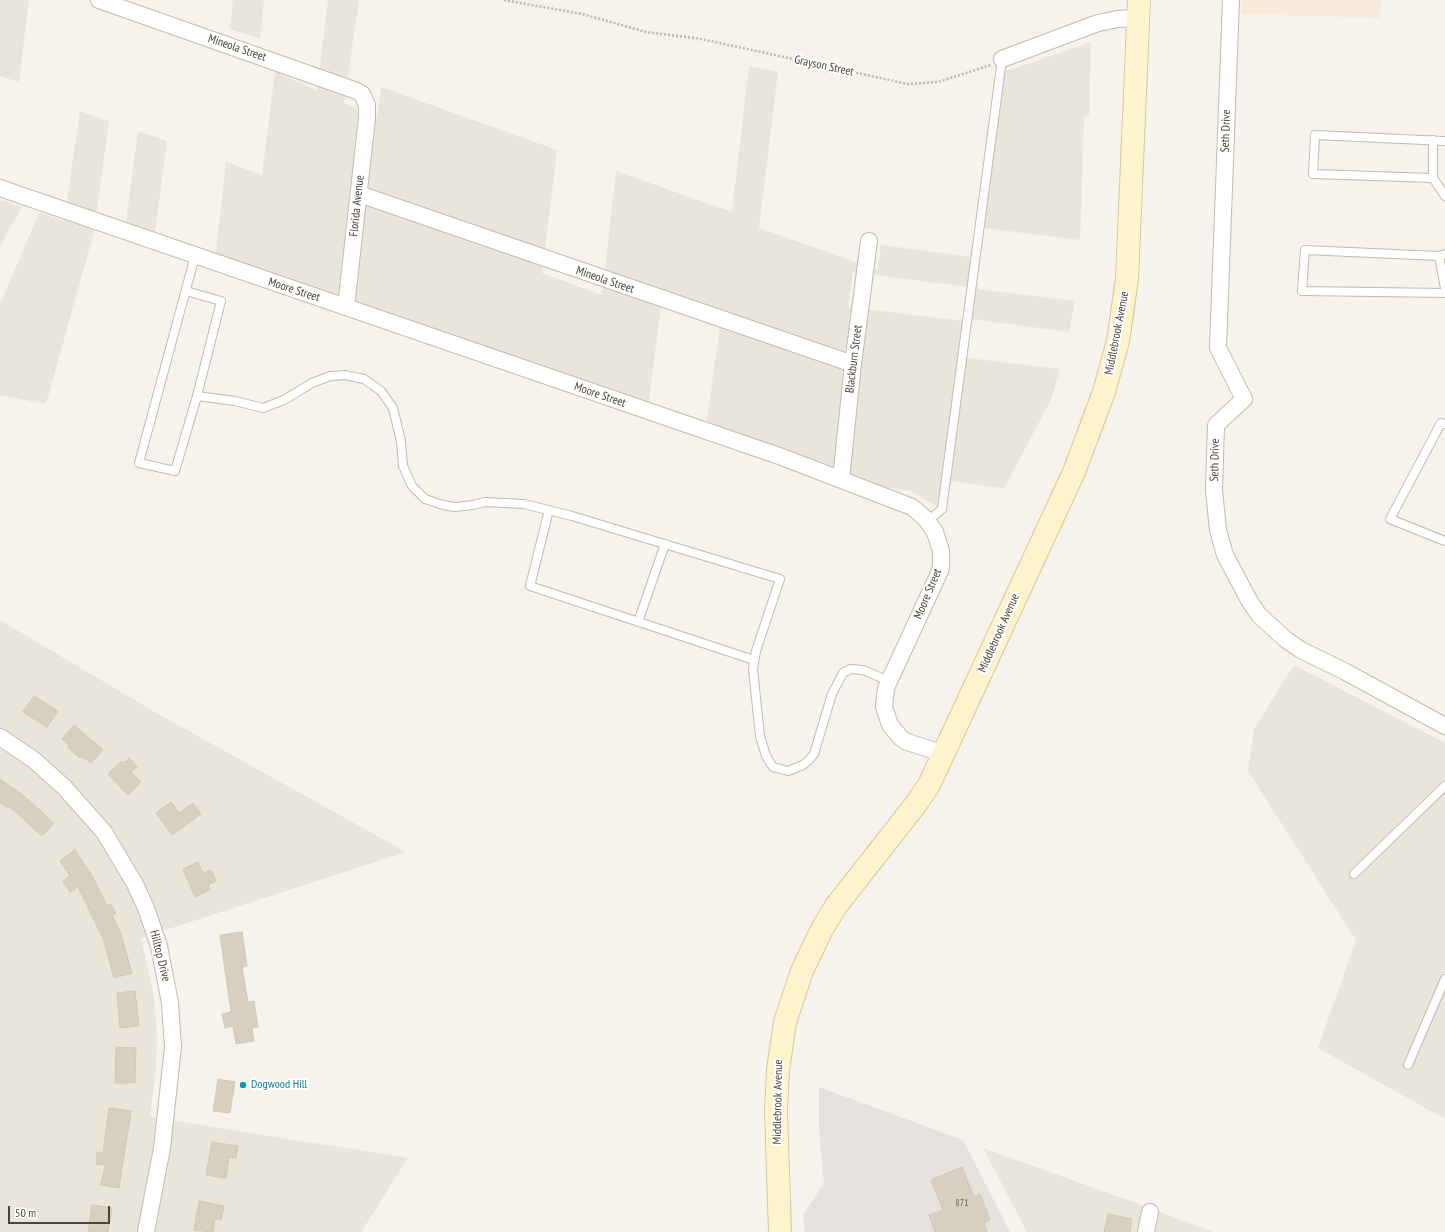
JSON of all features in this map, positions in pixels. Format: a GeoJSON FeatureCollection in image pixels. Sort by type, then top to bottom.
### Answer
{"type":"FeatureCollection","features":[{"type":"Feature","properties":{"kind":"main road","name":"Middlebrook Avenue"},"geometry":{"type":"LineString","coordinates":[[780,1232],[777,1084],[782,1035],[795,989],[807,958],[829,917],[848,890],[916,804],[928,785],[1074,472],[1095,420],[1112,366],[1124,307],[1128,264],[1139,9]]}},
{"type":"Feature","properties":{"kind":"street","name":"Mineola Street"},"geometry":{"type":"LineString","coordinates":[[99,0],[357,90],[364,98],[367,105]]}},
{"type":"Feature","properties":{"kind":"street","name":"Seth Drive"},"geometry":{"type":"LineString","coordinates":[[1231,0],[1218,348],[1244,399],[1216,425],[1214,490],[1218,530],[1233,572],[1250,602],[1259,615],[1285,639],[1301,650],[1344,671],[1445,726]]}},
{"type":"Feature","properties":{"kind":"street"},"geometry":{"type":"LineString","coordinates":[[1002,59],[1098,23],[1118,19],[1139,9]]}},
{"type":"Feature","properties":{"kind":"street","name":"Florida Avenue"},"geometry":{"type":"LineString","coordinates":[[346,307],[359,194],[367,105]]}},
{"type":"Feature","properties":{"kind":"street","name":"Moore Street"},"geometry":{"type":"LineString","coordinates":[[0,188],[841,479],[912,507],[928,521],[939,540],[941,557],[940,571],[889,681],[883,702],[886,717],[891,728],[907,742],[942,753]]}},
{"type":"Feature","properties":{"kind":"street","name":"Mineola Street"},"geometry":{"type":"LineString","coordinates":[[359,194],[853,364]]}},
{"type":"Feature","properties":{"kind":"street","name":"Blackburn Street"},"geometry":{"type":"LineString","coordinates":[[841,479],[853,364],[869,241]]}},
{"type":"Feature","properties":{"kind":"street","name":"Hilltop Drive"},"geometry":{"type":"LineString","coordinates":[[0,737],[49,773],[74,796],[96,822],[129,872],[146,908],[155,933],[167,981],[173,1047],[160,1161],[146,1232]]}},
{"type":"Feature","properties":{"kind":"street"},"geometry":{"type":"LineString","coordinates":[[1146,1232],[1150,1212]]}},
{"type":"Feature","properties":{"kind":"lane"},"geometry":{"type":"LineString","coordinates":[[928,521],[942,509],[1002,59]]}},
{"type":"Feature","properties":{"kind":"lane"},"geometry":{"type":"LineString","coordinates":[[1433,178],[1313,174],[1315,135],[1445,141]]}},
{"type":"Feature","properties":{"kind":"lane"},"geometry":{"type":"LineString","coordinates":[[1433,140],[1433,178],[1445,196]]}},
{"type":"Feature","properties":{"kind":"lane"},"geometry":{"type":"LineString","coordinates":[[1445,288],[1442,255],[1305,250],[1302,290],[1445,293]]}},
{"type":"Feature","properties":{"kind":"lane"},"geometry":{"type":"LineString","coordinates":[[186,291],[221,300],[197,396],[175,471],[139,462],[186,291],[194,256]]}},
{"type":"Feature","properties":{"kind":"lane"},"geometry":{"type":"LineString","coordinates":[[197,396],[263,408],[284,400],[312,383],[330,376],[345,375],[364,379],[381,391],[393,408],[401,441],[403,466],[412,486],[425,499],[454,507],[501,502],[524,504],[549,510],[780,579],[752,669],[763,749],[773,767],[788,771],[803,765],[814,754],[832,694],[843,673],[850,669],[863,670],[889,681]]}},
{"type":"Feature","properties":{"kind":"lane"},"geometry":{"type":"LineString","coordinates":[[1445,424],[1440,423],[1390,519],[1445,541]]}},
{"type":"Feature","properties":{"kind":"lane"},"geometry":{"type":"LineString","coordinates":[[549,510],[530,586],[754,660]]}},
{"type":"Feature","properties":{"kind":"lane"},"geometry":{"type":"LineString","coordinates":[[638,622],[665,544]]}},
{"type":"Feature","properties":{"kind":"lane"},"geometry":{"type":"LineString","coordinates":[[1354,874],[1445,786]]}},
{"type":"Feature","properties":{"kind":"lane"},"geometry":{"type":"LineString","coordinates":[[1408,1065],[1445,979]]}},
{"type":"Feature","properties":{"kind":"path","name":"Grayson Street"},"geometry":{"type":"LineString","coordinates":[[504,0],[575,13],[646,32],[701,39],[908,84],[938,82],[984,69],[1002,59]]}},
{"type":"Feature","properties":{"kind":"shaded area"},"geometry":{"type":"Polygon","coordinates":[[[0,0],[29,0],[19,82],[0,76],[0,0]]]}},
{"type":"Feature","properties":{"kind":"shaded area"},"geometry":{"type":"Polygon","coordinates":[[[233,0],[264,0],[260,39],[230,29],[233,0]]]}},
{"type":"Feature","properties":{"kind":"shaded area"},"geometry":{"type":"Polygon","coordinates":[[[328,0],[359,0],[344,103],[377,119],[381,87],[557,150],[542,273],[602,295],[616,171],[732,212],[749,66],[778,72],[759,228],[878,270],[881,245],[972,257],[968,287],[853,272],[848,307],[963,321],[959,357],[1060,369],[1051,400],[1004,488],[942,480],[938,507],[911,491],[870,485],[706,427],[722,312],[663,291],[648,407],[216,253],[226,162],[262,175],[275,71],[317,91],[328,0]]]}},
{"type":"Feature","properties":{"kind":"shaded area"},"geometry":{"type":"Polygon","coordinates":[[[1241,0],[1381,0],[1380,18],[1241,14],[1241,0]]]}},
{"type":"Feature","properties":{"kind":"shaded area"},"geometry":{"type":"Polygon","coordinates":[[[1091,42],[1089,116],[1084,117],[1080,240],[984,228],[1004,72],[1091,42]]]}},
{"type":"Feature","properties":{"kind":"shaded area"},"geometry":{"type":"Polygon","coordinates":[[[80,111],[109,121],[94,232],[46,404],[0,395],[0,305],[39,213],[64,221],[80,111]]]}},
{"type":"Feature","properties":{"kind":"shaded area"},"geometry":{"type":"Polygon","coordinates":[[[138,131],[167,141],[155,232],[126,222],[138,131]]]}},
{"type":"Feature","properties":{"kind":"shaded area"},"geometry":{"type":"Polygon","coordinates":[[[2,200],[22,207],[0,246],[0,203],[2,200]]]}},
{"type":"Feature","properties":{"kind":"shaded area"},"geometry":{"type":"Polygon","coordinates":[[[976,289],[1075,301],[1069,332],[972,319],[976,289]]]}},
{"type":"Feature","properties":{"kind":"shaded area"},"geometry":{"type":"Polygon","coordinates":[[[0,620],[153,711],[406,852],[141,938],[154,997],[157,1035],[156,1067],[150,1117],[408,1158],[361,1232],[0,1232],[0,620]]]}},
{"type":"Feature","properties":{"kind":"shaded area"},"geometry":{"type":"Polygon","coordinates":[[[1294,665],[1445,743],[1445,1119],[1318,1048],[1356,940],[1248,771],[1254,729],[1294,665]]]}},
{"type":"Feature","properties":{"kind":"shaded area"},"geometry":{"type":"Polygon","coordinates":[[[819,1087],[963,1140],[1010,1232],[805,1232],[803,1215],[824,1183],[819,1129],[819,1087]]]}},
{"type":"Feature","properties":{"kind":"shaded area"},"geometry":{"type":"Polygon","coordinates":[[[983,1148],[1139,1204],[1213,1232],[1027,1232],[983,1148]]]}},
{"type":"Feature","properties":{"kind":"building"},"geometry":{"type":"Polygon","coordinates":[[[34,696],[58,711],[47,727],[23,712],[34,696]]]}},
{"type":"Feature","properties":{"kind":"building"},"geometry":{"type":"Polygon","coordinates":[[[74,725],[103,750],[91,763],[82,756],[80,758],[67,747],[69,745],[62,739],[74,725]]]}},
{"type":"Feature","properties":{"kind":"building"},"geometry":{"type":"Polygon","coordinates":[[[129,758],[137,767],[131,772],[141,782],[128,795],[108,774],[122,761],[124,763],[129,758]]]}},
{"type":"Feature","properties":{"kind":"building"},"geometry":{"type":"Polygon","coordinates":[[[0,779],[24,796],[54,823],[42,836],[9,806],[8,808],[0,802],[0,779]]]}},
{"type":"Feature","properties":{"kind":"building"},"geometry":{"type":"Polygon","coordinates":[[[171,802],[179,813],[193,803],[201,814],[172,835],[156,813],[171,802]]]}},
{"type":"Feature","properties":{"kind":"building"},"geometry":{"type":"Polygon","coordinates":[[[75,850],[92,876],[107,906],[111,904],[116,914],[112,915],[121,934],[132,973],[114,978],[103,938],[78,887],[70,892],[63,881],[70,876],[60,861],[75,850]]]}},
{"type":"Feature","properties":{"kind":"building"},"geometry":{"type":"Polygon","coordinates":[[[198,862],[203,873],[211,870],[216,881],[208,885],[210,890],[195,897],[183,869],[198,862]]]}},
{"type":"Feature","properties":{"kind":"building"},"geometry":{"type":"Polygon","coordinates":[[[242,932],[247,966],[242,967],[248,1002],[254,1001],[258,1027],[252,1028],[254,1041],[236,1044],[233,1026],[225,1028],[222,1014],[231,1012],[220,935],[242,932]]]}},
{"type":"Feature","properties":{"kind":"building"},"geometry":{"type":"Polygon","coordinates":[[[135,991],[139,1026],[120,1028],[117,993],[135,991]]]}},
{"type":"Feature","properties":{"kind":"building"},"geometry":{"type":"Polygon","coordinates":[[[116,1047],[136,1048],[135,1083],[115,1083],[116,1047]]]}},
{"type":"Feature","properties":{"kind":"building"},"geometry":{"type":"Polygon","coordinates":[[[218,1079],[235,1082],[230,1113],[213,1111],[218,1079]]]}},
{"type":"Feature","properties":{"kind":"building"},"geometry":{"type":"Polygon","coordinates":[[[109,1108],[131,1111],[119,1188],[101,1185],[105,1165],[96,1164],[97,1152],[103,1153],[109,1108]]]}},
{"type":"Feature","properties":{"kind":"building"},"geometry":{"type":"Polygon","coordinates":[[[212,1142],[238,1146],[236,1158],[229,1157],[226,1178],[206,1175],[212,1142]]]}},
{"type":"Feature","properties":{"kind":"building"},"geometry":{"type":"Polygon","coordinates":[[[962,1167],[974,1197],[980,1194],[990,1220],[984,1223],[987,1232],[935,1232],[929,1215],[943,1210],[931,1180],[962,1167]]]}},
{"type":"Feature","properties":{"kind":"building"},"geometry":{"type":"Polygon","coordinates":[[[199,1201],[224,1206],[221,1220],[215,1219],[213,1232],[194,1230],[199,1201]]]}},
{"type":"Feature","properties":{"kind":"building"},"geometry":{"type":"Polygon","coordinates":[[[92,1205],[112,1208],[108,1232],[88,1232],[92,1205]]]}},
{"type":"Feature","properties":{"kind":"building"},"geometry":{"type":"Polygon","coordinates":[[[1108,1214],[1132,1219],[1130,1232],[1104,1232],[1108,1214]]]}},
{"type":"Feature","properties":{"kind":"place","name":"Dogwood Hill"},"geometry":{"type":"Point","coordinates":[243,1085]}}]}
